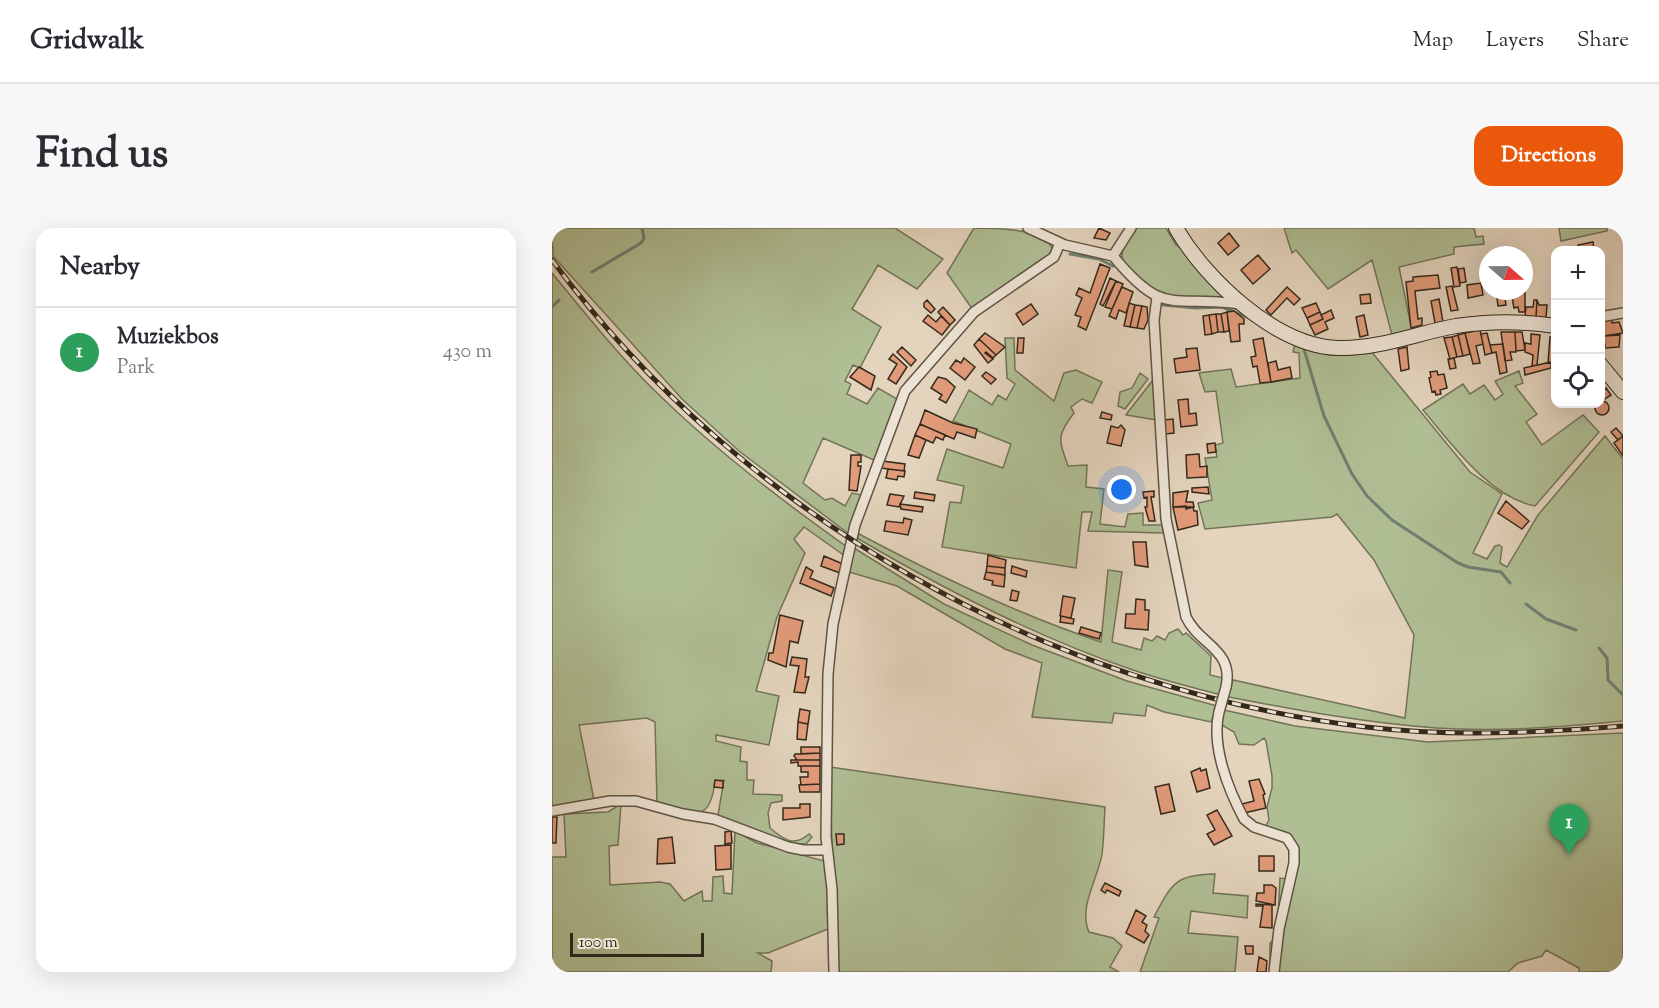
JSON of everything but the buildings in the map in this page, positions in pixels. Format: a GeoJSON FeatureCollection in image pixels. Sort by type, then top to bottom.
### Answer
{"type":"FeatureCollection","features":[{"type":"Feature","properties":{"kind":"main road"},"geometry":{"type":"LineString","coordinates":[[1176,228],[1195,257],[1240,304],[1287,333],[1318,345],[1340,349],[1368,346],[1479,323],[1509,322],[1551,326]]}},
{"type":"Feature","properties":{"kind":"main road"},"geometry":{"type":"LineString","coordinates":[[1605,370],[1623,392]]}},
{"type":"Feature","properties":{"kind":"street"},"geometry":{"type":"LineString","coordinates":[[1028,228],[1060,243],[1113,256],[1137,285],[1157,297],[1178,302],[1240,304]]}},
{"type":"Feature","properties":{"kind":"street"},"geometry":{"type":"LineString","coordinates":[[1113,256],[1131,228]]}},
{"type":"Feature","properties":{"kind":"street"},"geometry":{"type":"LineString","coordinates":[[834,972],[832,889],[827,850],[828,674],[833,624],[855,525],[892,421],[905,392],[974,312],[1054,256],[1060,243]]}},
{"type":"Feature","properties":{"kind":"street"},"geometry":{"type":"LineString","coordinates":[[1157,297],[1154,320],[1166,519],[1186,617],[1195,631],[1225,662],[1228,672],[1216,727],[1222,760],[1244,819],[1254,827],[1287,838],[1294,849],[1294,863],[1279,929],[1274,972]]}},
{"type":"Feature","properties":{"kind":"street"},"geometry":{"type":"LineString","coordinates":[[1605,316],[1623,313]]}},
{"type":"Feature","properties":{"kind":"street"},"geometry":{"type":"LineString","coordinates":[[552,811],[610,801],[636,801],[683,814],[714,819],[788,847],[803,850],[827,850]]}},
{"type":"Feature","properties":{"kind":"green space"},"geometry":{"type":"Polygon","coordinates":[[[552,228],[895,228],[943,259],[917,289],[878,265],[852,309],[881,327],[860,368],[853,365],[845,381],[851,384],[847,394],[867,404],[878,388],[897,399],[874,460],[823,438],[803,483],[825,500],[832,498],[845,506],[852,493],[861,495],[849,534],[739,451],[682,399],[553,256],[552,228]]]}},
{"type":"Feature","properties":{"kind":"green space"},"geometry":{"type":"Polygon","coordinates":[[[974,228],[1017,230],[1029,233],[1047,241],[1052,248],[1049,256],[973,310],[947,273],[974,228]]]}},
{"type":"Feature","properties":{"kind":"green space"},"geometry":{"type":"Polygon","coordinates":[[[1137,228],[1166,228],[1176,245],[1221,295],[1219,299],[1175,297],[1156,290],[1137,277],[1125,264],[1122,253],[1137,228]]]}},
{"type":"Feature","properties":{"kind":"green space"},"geometry":{"type":"Polygon","coordinates":[[[1284,228],[1474,228],[1476,237],[1483,236],[1484,244],[1454,247],[1454,254],[1399,267],[1412,331],[1392,335],[1372,260],[1328,289],[1296,250],[1292,253],[1284,228]]]}},
{"type":"Feature","properties":{"kind":"green space"},"geometry":{"type":"Polygon","coordinates":[[[1559,228],[1607,228],[1607,231],[1561,241],[1559,228]]]}},
{"type":"Feature","properties":{"kind":"green space"},"geometry":{"type":"Polygon","coordinates":[[[552,273],[628,363],[677,412],[748,473],[847,547],[845,556],[804,527],[794,539],[805,553],[777,617],[756,691],[779,696],[769,745],[716,735],[716,741],[741,747],[740,761],[747,762],[747,780],[754,780],[753,794],[782,795],[782,801],[771,803],[768,813],[770,828],[780,836],[794,841],[809,834],[812,837],[806,844],[792,844],[718,815],[724,780],[715,781],[713,795],[704,811],[689,813],[657,803],[655,722],[647,718],[579,725],[594,800],[552,807],[552,273]]]}},
{"type":"Feature","properties":{"kind":"green space"},"geometry":{"type":"Polygon","coordinates":[[[1005,338],[1014,338],[1015,370],[1054,401],[1064,373],[1076,370],[1102,382],[1092,403],[1082,399],[1071,407],[1074,413],[1064,427],[1061,438],[1068,466],[1087,465],[1086,487],[1104,489],[1100,524],[1125,527],[1128,514],[1143,513],[1143,525],[1164,525],[1163,533],[1088,531],[1092,512],[1082,512],[1076,568],[942,547],[950,502],[961,503],[964,486],[937,480],[947,449],[1003,468],[1011,444],[953,421],[969,390],[992,405],[998,395],[1006,400],[1015,384],[1007,378],[1005,338]]]}},
{"type":"Feature","properties":{"kind":"green space"},"geometry":{"type":"Polygon","coordinates":[[[1296,340],[1332,354],[1350,355],[1370,350],[1470,472],[1502,494],[1473,553],[1487,559],[1495,546],[1499,545],[1502,547],[1500,563],[1507,567],[1538,515],[1605,436],[1623,459],[1623,721],[1530,728],[1436,728],[1357,719],[1228,697],[1233,680],[1405,718],[1414,635],[1374,560],[1337,514],[1332,517],[1205,529],[1198,503],[1212,500],[1205,458],[1217,457],[1215,445],[1223,443],[1216,391],[1205,392],[1199,373],[1231,369],[1236,387],[1300,378],[1299,353],[1293,352],[1296,340]]]}},
{"type":"Feature","properties":{"kind":"green space"},"geometry":{"type":"Polygon","coordinates":[[[1519,371],[1523,383],[1515,386],[1537,414],[1526,422],[1542,445],[1583,415],[1599,432],[1535,506],[1518,501],[1487,480],[1459,453],[1423,410],[1463,384],[1470,394],[1484,385],[1495,400],[1503,394],[1495,381],[1519,371]]]}},
{"type":"Feature","properties":{"kind":"green space"},"geometry":{"type":"Polygon","coordinates":[[[1140,373],[1148,379],[1125,409],[1118,406],[1120,392],[1132,388],[1140,373]]]}},
{"type":"Feature","properties":{"kind":"green space"},"geometry":{"type":"Polygon","coordinates":[[[1153,380],[1157,420],[1126,415],[1128,412],[1153,380]]]}},
{"type":"Feature","properties":{"kind":"green space"},"geometry":{"type":"Polygon","coordinates":[[[859,534],[978,593],[1101,642],[1108,570],[1122,572],[1112,642],[1141,650],[1144,638],[1152,641],[1157,636],[1165,640],[1169,633],[1178,629],[1183,635],[1186,633],[1211,656],[1210,675],[1223,678],[1221,695],[1133,670],[1061,643],[957,594],[857,538],[859,534]]]}},
{"type":"Feature","properties":{"kind":"green space"},"geometry":{"type":"Polygon","coordinates":[[[854,548],[944,604],[1032,645],[1127,681],[1217,706],[1211,722],[1164,712],[1147,705],[1145,716],[1114,713],[1112,723],[1032,717],[1042,663],[1005,649],[897,586],[849,572],[854,548]]]}},
{"type":"Feature","properties":{"kind":"green space"},"geometry":{"type":"Polygon","coordinates":[[[1224,710],[1295,726],[1428,742],[1623,733],[1623,972],[1579,972],[1579,968],[1546,950],[1542,956],[1518,963],[1508,972],[1270,972],[1270,943],[1277,937],[1280,878],[1293,880],[1299,852],[1293,841],[1264,829],[1269,820],[1267,807],[1272,788],[1266,741],[1264,738],[1254,745],[1239,744],[1234,732],[1220,724],[1224,710]]]}},
{"type":"Feature","properties":{"kind":"green space"},"geometry":{"type":"Polygon","coordinates":[[[830,767],[1105,807],[1102,854],[1087,903],[1086,922],[1089,932],[1113,938],[1122,946],[1110,967],[1119,972],[835,972],[830,767]]]}},
{"type":"Feature","properties":{"kind":"green space"},"geometry":{"type":"Polygon","coordinates":[[[621,804],[618,845],[609,846],[610,885],[660,882],[670,884],[684,901],[702,891],[703,901],[712,901],[713,877],[723,876],[724,893],[732,894],[735,831],[757,843],[824,861],[827,874],[828,929],[768,953],[758,953],[772,961],[771,972],[552,972],[552,857],[566,857],[564,814],[608,812],[621,804]]]}},
{"type":"Feature","properties":{"kind":"green space"},"geometry":{"type":"Polygon","coordinates":[[[1215,874],[1213,893],[1248,896],[1247,918],[1191,911],[1188,933],[1238,937],[1235,972],[1140,972],[1159,918],[1154,917],[1171,889],[1176,883],[1191,876],[1215,874]]]}},
{"type":"Feature","properties":{"kind":"waterway"},"geometry":{"type":"LineString","coordinates":[[592,272],[641,243],[644,238],[642,228]]}},
{"type":"Feature","properties":{"kind":"waterway"},"geometry":{"type":"LineString","coordinates":[[1070,254],[1099,259],[1113,266]]}},
{"type":"Feature","properties":{"kind":"waterway"},"geometry":{"type":"LineString","coordinates":[[552,307],[559,300]]}},
{"type":"Feature","properties":{"kind":"waterway"},"geometry":{"type":"LineString","coordinates":[[1163,305],[1196,308],[1222,307],[1250,318]]}},
{"type":"Feature","properties":{"kind":"waterway"},"geometry":{"type":"LineString","coordinates":[[1303,346],[1324,416],[1352,474],[1367,496],[1392,520],[1458,563],[1468,567],[1501,572],[1510,583]]}},
{"type":"Feature","properties":{"kind":"waterway"},"geometry":{"type":"LineString","coordinates":[[1526,604],[1546,619],[1576,630]]}},
{"type":"Feature","properties":{"kind":"waterway"},"geometry":{"type":"LineString","coordinates":[[1599,648],[1607,658],[1608,680],[1623,695]]}},
{"type":"Feature","properties":{"kind":"railway"},"geometry":{"type":"LineString","coordinates":[[552,260],[629,353],[715,436],[810,511],[911,576],[1019,631],[1132,674],[1248,707],[1366,727],[1430,732],[1494,733],[1623,726]]}},
{"type":"Feature","properties":{"kind":"place","name":"Muziekbos"},"geometry":{"type":"Point","coordinates":[1569,854]}}]}
